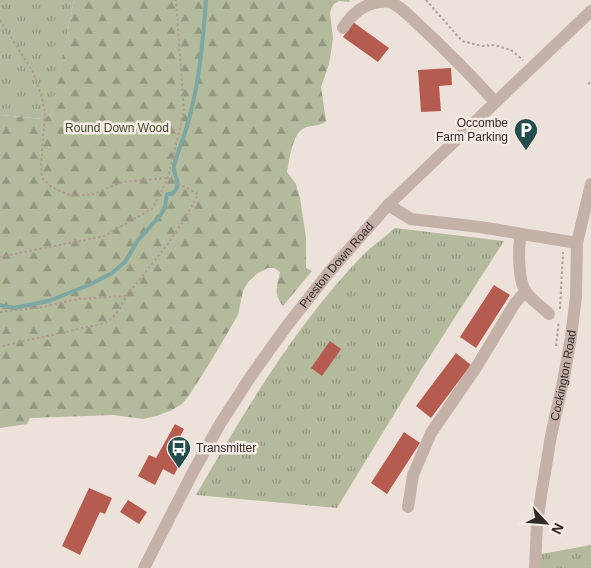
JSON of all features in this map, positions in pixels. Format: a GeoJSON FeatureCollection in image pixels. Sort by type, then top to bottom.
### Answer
{"type":"FeatureCollection","features":[{"type":"Feature","properties":{"kind":"street"},"geometry":{"type":"LineString","coordinates":[[343,28],[352,13],[362,6],[372,2],[390,2],[402,10],[447,51],[495,102]]}},
{"type":"Feature","properties":{"kind":"street","name":"Preston Down Road"},"geometry":{"type":"LineString","coordinates":[[144,568],[192,472],[220,424],[286,327],[330,271],[388,205],[591,11]]}},
{"type":"Feature","properties":{"kind":"street","name":"Cockington Road"},"geometry":{"type":"LineString","coordinates":[[535,568],[537,524],[541,496],[551,436],[572,337],[576,297],[577,243],[591,184]]}},
{"type":"Feature","properties":{"kind":"street"},"geometry":{"type":"LineString","coordinates":[[388,205],[411,219],[480,227],[577,243]]}},
{"type":"Feature","properties":{"kind":"street"},"geometry":{"type":"LineString","coordinates":[[522,234],[519,242],[520,272],[525,292],[549,314]]}},
{"type":"Feature","properties":{"kind":"street"},"geometry":{"type":"LineString","coordinates":[[408,507],[413,475],[431,432],[476,366],[515,303],[525,292]]}},
{"type":"Feature","properties":{"kind":"path"},"geometry":{"type":"LineString","coordinates":[[0,257],[104,236],[153,208],[168,178],[184,111],[176,0]]}},
{"type":"Feature","properties":{"kind":"path"},"geometry":{"type":"LineString","coordinates":[[426,0],[462,41],[482,46],[494,45],[511,50],[531,67]]}},
{"type":"Feature","properties":{"kind":"path"},"geometry":{"type":"LineString","coordinates":[[0,20],[33,72],[41,94],[45,113],[41,164],[42,178],[53,188],[72,196],[94,194],[122,182],[168,178],[198,194],[189,215],[166,249],[127,296],[116,314],[108,321],[69,332],[0,347]]}},
{"type":"Feature","properties":{"kind":"path"},"geometry":{"type":"LineString","coordinates":[[0,312],[42,308],[78,299],[127,296]]}},
{"type":"Feature","properties":{"kind":"green space"},"geometry":{"type":"Polygon","coordinates":[[[0,0],[74,0],[51,113],[44,119],[0,115],[0,0]]]}},
{"type":"Feature","properties":{"kind":"green space","name":"Round Down Wood"},"geometry":{"type":"Polygon","coordinates":[[[74,0],[350,0],[349,2],[339,1],[335,3],[330,13],[333,38],[329,64],[321,87],[326,121],[319,125],[307,127],[298,134],[292,146],[287,172],[296,184],[300,198],[306,238],[306,268],[312,271],[283,306],[277,294],[280,272],[274,268],[268,268],[258,273],[248,282],[243,291],[238,315],[211,361],[190,394],[182,404],[172,410],[143,419],[113,415],[30,418],[27,424],[0,428],[0,115],[44,119],[51,113],[74,0]]]}},
{"type":"Feature","properties":{"kind":"green space"},"geometry":{"type":"Polygon","coordinates":[[[395,228],[504,241],[421,370],[337,508],[196,495],[252,401],[293,339],[315,310],[367,251],[395,228]]]}},
{"type":"Feature","properties":{"kind":"green space"},"geometry":{"type":"Polygon","coordinates":[[[591,545],[591,568],[540,568],[541,554],[591,545]]]}},
{"type":"Feature","properties":{"kind":"building"},"geometry":{"type":"Polygon","coordinates":[[[353,22],[389,48],[378,62],[343,37],[353,22]]]}},
{"type":"Feature","properties":{"kind":"building"},"geometry":{"type":"Polygon","coordinates":[[[451,68],[452,85],[439,86],[441,111],[421,112],[418,70],[451,68]]]}},
{"type":"Feature","properties":{"kind":"building"},"geometry":{"type":"Polygon","coordinates":[[[494,285],[510,295],[476,348],[460,337],[494,285]]]}},
{"type":"Feature","properties":{"kind":"building"},"geometry":{"type":"Polygon","coordinates":[[[330,341],[341,349],[322,376],[311,368],[330,341]]]}},
{"type":"Feature","properties":{"kind":"building"},"geometry":{"type":"Polygon","coordinates":[[[456,353],[471,365],[431,418],[416,406],[456,353]]]}},
{"type":"Feature","properties":{"kind":"building"},"geometry":{"type":"Polygon","coordinates":[[[175,424],[184,429],[174,448],[185,454],[174,475],[163,469],[155,485],[138,476],[149,455],[156,458],[175,424]]]}},
{"type":"Feature","properties":{"kind":"building"},"geometry":{"type":"Polygon","coordinates":[[[404,432],[420,443],[387,494],[371,483],[404,432]]]}},
{"type":"Feature","properties":{"kind":"building"},"geometry":{"type":"Polygon","coordinates":[[[89,488],[112,498],[105,514],[100,512],[80,555],[62,546],[89,488]]]}},
{"type":"Feature","properties":{"kind":"building"},"geometry":{"type":"Polygon","coordinates":[[[128,500],[147,512],[139,524],[120,512],[128,500]]]}},
{"type":"Feature","properties":{"kind":"waterway"},"geometry":{"type":"LineString","coordinates":[[0,305],[13,308],[49,301],[91,284],[112,273],[125,262],[138,240],[160,216],[165,207],[167,194],[172,194],[178,185],[174,166],[189,121],[199,72],[206,0]]}},
{"type":"Feature","properties":{"kind":"place","name":"Occombe Farm Parking"},"geometry":{"type":"Point","coordinates":[526,151]}},
{"type":"Feature","properties":{"kind":"place","name":"Transmitter"},"geometry":{"type":"Point","coordinates":[179,469]}}]}
